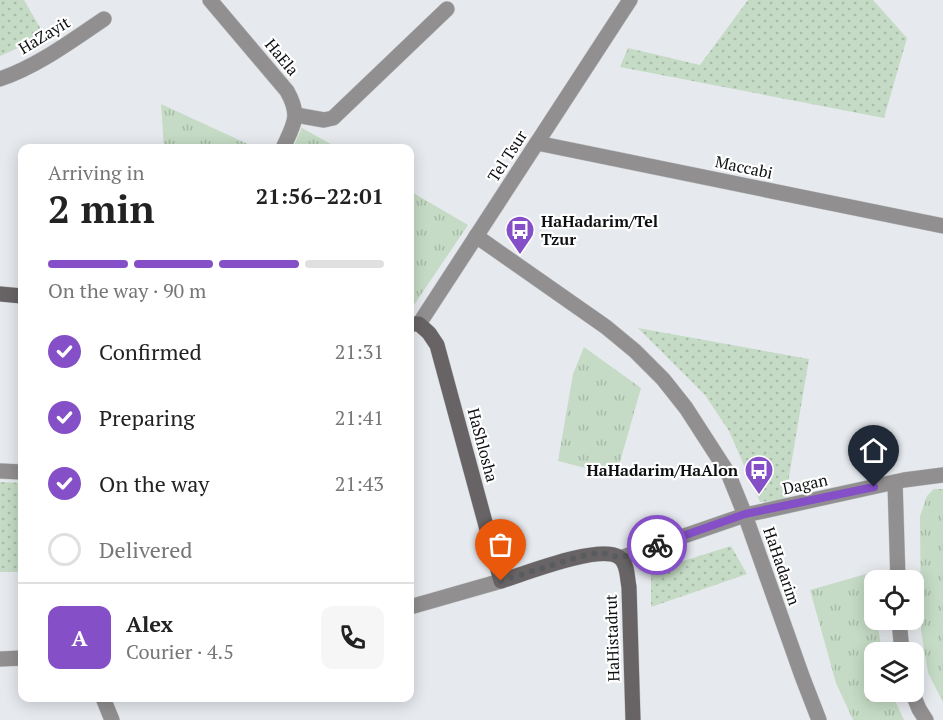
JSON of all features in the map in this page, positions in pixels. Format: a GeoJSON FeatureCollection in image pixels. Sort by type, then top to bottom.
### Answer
{"type":"FeatureCollection","features":[{"type":"Feature","properties":{"kind":"street","name":"HaEla"},"geometry":{"type":"LineString","coordinates":[[210,0],[287,91],[294,103],[296,115]]}},
{"type":"Feature","properties":{"kind":"street","name":"Tel Tsur"},"geometry":{"type":"LineString","coordinates":[[414,324],[476,236],[630,0]]}},
{"type":"Feature","properties":{"kind":"street"},"geometry":{"type":"LineString","coordinates":[[285,144],[296,115],[324,120],[333,118],[447,9]]}},
{"type":"Feature","properties":{"kind":"street","name":"HaZayit"},"geometry":{"type":"LineString","coordinates":[[0,79],[47,56],[104,19]]}},
{"type":"Feature","properties":{"kind":"street","name":"Maccabi"},"geometry":{"type":"LineString","coordinates":[[537,143],[943,226]]}},
{"type":"Feature","properties":{"kind":"street"},"geometry":{"type":"LineString","coordinates":[[476,236],[606,327],[635,351],[663,379],[686,408],[728,473],[745,514]]}},
{"type":"Feature","properties":{"kind":"street"},"geometry":{"type":"LineString","coordinates":[[0,294],[18,296]]}},
{"type":"Feature","properties":{"kind":"street","name":"HaShlosha"},"geometry":{"type":"LineString","coordinates":[[414,324],[436,345],[501,581]]}},
{"type":"Feature","properties":{"kind":"street"},"geometry":{"type":"LineString","coordinates":[[0,471],[18,472]]}},
{"type":"Feature","properties":{"kind":"street","name":"Dagan"},"geometry":{"type":"LineString","coordinates":[[745,514],[895,482],[943,475]]}},
{"type":"Feature","properties":{"kind":"street"},"geometry":{"type":"LineString","coordinates":[[895,482],[898,570]]}},
{"type":"Feature","properties":{"kind":"street","name":"HaHadarim"},"geometry":{"type":"LineString","coordinates":[[620,558],[745,514],[819,720]]}},
{"type":"Feature","properties":{"kind":"street"},"geometry":{"type":"LineString","coordinates":[[414,606],[578,557],[597,553],[620,558]]}},
{"type":"Feature","properties":{"kind":"street","name":"HaHistadrut"},"geometry":{"type":"LineString","coordinates":[[620,558],[626,567],[629,587],[633,720]]}},
{"type":"Feature","properties":{"kind":"street"},"geometry":{"type":"LineString","coordinates":[[0,659],[18,658]]}},
{"type":"Feature","properties":{"kind":"street"},"geometry":{"type":"LineString","coordinates":[[105,702],[112,720]]}},
{"type":"Feature","properties":{"kind":"street"},"geometry":{"type":"LineString","coordinates":[[916,702],[926,720]]}},
{"type":"Feature","properties":{"kind":"green space"},"geometry":{"type":"Polygon","coordinates":[[[0,0],[24,0],[45,36],[0,56],[0,0]]]}},
{"type":"Feature","properties":{"kind":"green space"},"geometry":{"type":"Polygon","coordinates":[[[748,0],[873,0],[907,38],[884,118],[620,67],[628,48],[700,65],[748,0]]]}},
{"type":"Feature","properties":{"kind":"green space"},"geometry":{"type":"Polygon","coordinates":[[[161,104],[248,144],[164,144],[161,104]]]}},
{"type":"Feature","properties":{"kind":"green space"},"geometry":{"type":"Polygon","coordinates":[[[302,127],[331,144],[295,144],[302,127]]]}},
{"type":"Feature","properties":{"kind":"green space"},"geometry":{"type":"Polygon","coordinates":[[[414,193],[468,225],[414,305],[414,193]]]}},
{"type":"Feature","properties":{"kind":"green space"},"geometry":{"type":"Polygon","coordinates":[[[638,328],[809,359],[785,500],[760,502],[729,431],[705,395],[638,328]]]}},
{"type":"Feature","properties":{"kind":"green space"},"geometry":{"type":"Polygon","coordinates":[[[584,347],[641,388],[616,476],[558,461],[573,374],[584,347]]]}},
{"type":"Feature","properties":{"kind":"green space"},"geometry":{"type":"Polygon","coordinates":[[[0,482],[18,483],[18,572],[0,572],[0,482]]]}},
{"type":"Feature","properties":{"kind":"green space"},"geometry":{"type":"Polygon","coordinates":[[[934,489],[943,489],[943,702],[928,673],[921,631],[924,630],[924,570],[920,570],[920,516],[927,496],[934,489]]]}},
{"type":"Feature","properties":{"kind":"green space"},"geometry":{"type":"Polygon","coordinates":[[[731,546],[747,574],[651,607],[651,571],[731,546]]]}},
{"type":"Feature","properties":{"kind":"green space"},"geometry":{"type":"Polygon","coordinates":[[[864,575],[864,630],[879,630],[880,642],[864,642],[864,702],[896,702],[904,720],[853,720],[836,683],[810,590],[864,575]]]}},
{"type":"Feature","properties":{"kind":"way so far"},"geometry":{"type":"LineString","coordinates":[[501,581],[578,557],[597,553],[620,558],[657,545]]}},
{"type":"Feature","properties":{"kind":"place","name":"HaHadarim/Tel Tzur"},"geometry":{"type":"Point","coordinates":[520,256]}},
{"type":"Feature","properties":{"kind":"place","name":"HaHadarim/HaAlon"},"geometry":{"type":"Point","coordinates":[759,496]}},
{"type":"Feature","properties":{"kind":"route"},"geometry":{"type":"LineString","coordinates":[[657,545],[745,514],[874,487]]}}]}
